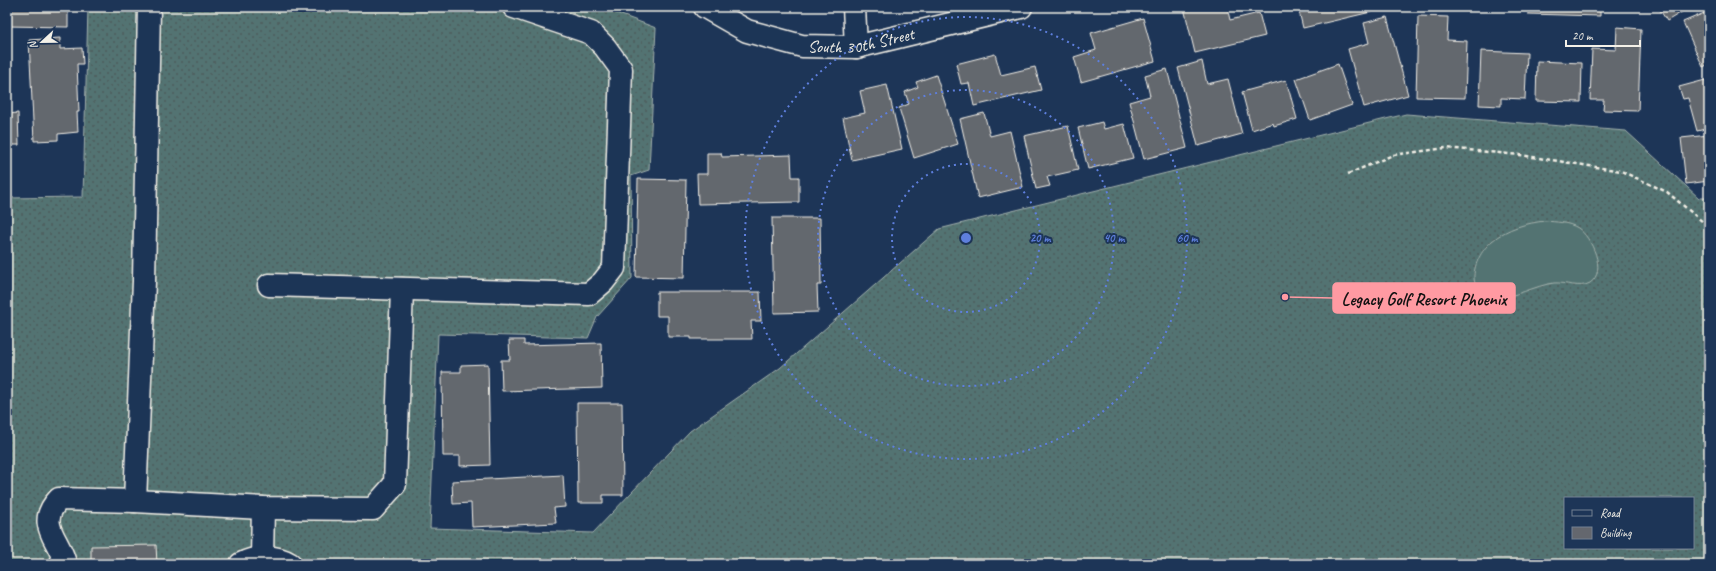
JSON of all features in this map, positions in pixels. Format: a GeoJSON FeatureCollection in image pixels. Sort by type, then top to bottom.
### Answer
{"type":"FeatureCollection","features":[{"type":"Feature","properties":{"kind":"street"},"geometry":{"type":"LineString","coordinates":[[135,501],[144,281],[149,7]]}},
{"type":"Feature","properties":{"kind":"street"},"geometry":{"type":"LineString","coordinates":[[269,285],[589,294],[603,282],[614,268],[621,69],[605,47],[591,33],[514,7]]}},
{"type":"Feature","properties":{"kind":"street","name":"South 30th Street"},"geometry":{"type":"LineString","coordinates":[[705,7],[747,31],[802,46],[856,47],[1021,7]]}},
{"type":"Feature","properties":{"kind":"street"},"geometry":{"type":"LineString","coordinates":[[854,7],[856,47]]}},
{"type":"Feature","properties":{"kind":"street"},"geometry":{"type":"LineString","coordinates":[[65,564],[61,552],[49,529],[52,507],[59,499],[135,501],[263,508],[373,509],[395,484],[402,289]]}},
{"type":"Feature","properties":{"kind":"street"},"geometry":{"type":"LineString","coordinates":[[262,557],[263,508]]}},
{"type":"Feature","properties":{"kind":"street"},"geometry":{"type":"LineString","coordinates":[[241,564],[248,560],[262,557],[276,558],[290,564]]}},
{"type":"Feature","properties":{"kind":"path"},"geometry":{"type":"LineString","coordinates":[[1348,174],[1393,155],[1446,148],[1520,155],[1621,171],[1667,192],[1709,227]]}},
{"type":"Feature","properties":{"kind":"green space"},"geometry":{"type":"Polygon","coordinates":[[[88,7],[600,7],[656,28],[649,170],[631,176],[632,278],[597,317],[588,338],[438,334],[430,528],[593,533],[690,431],[780,368],[939,229],[1406,114],[1626,131],[1699,198],[1709,198],[1709,564],[7,564],[7,198],[83,197],[88,7]]]}},
{"type":"Feature","properties":{"kind":"green space"},"geometry":{"type":"Polygon","coordinates":[[[1545,221],[1574,226],[1583,232],[1596,254],[1598,271],[1595,278],[1586,285],[1558,283],[1547,284],[1517,294],[1502,297],[1485,294],[1478,289],[1474,274],[1476,265],[1480,256],[1492,241],[1511,229],[1531,223],[1545,221]]]}},
{"type":"Feature","properties":{"kind":"building"},"geometry":{"type":"Polygon","coordinates":[[[7,7],[68,7],[68,27],[7,26],[7,7]]]}},
{"type":"Feature","properties":{"kind":"building"},"geometry":{"type":"Polygon","coordinates":[[[1227,7],[1230,20],[1259,13],[1265,36],[1195,53],[1184,8],[1227,7]]]}},
{"type":"Feature","properties":{"kind":"building"},"geometry":{"type":"Polygon","coordinates":[[[1298,7],[1369,7],[1371,12],[1303,28],[1298,7]]]}},
{"type":"Feature","properties":{"kind":"building"},"geometry":{"type":"Polygon","coordinates":[[[1437,7],[1487,7],[1487,10],[1437,7]]]}},
{"type":"Feature","properties":{"kind":"building"},"geometry":{"type":"Polygon","coordinates":[[[1528,7],[1600,7],[1600,16],[1528,14],[1528,7]]]}},
{"type":"Feature","properties":{"kind":"building"},"geometry":{"type":"Polygon","coordinates":[[[1658,7],[1690,7],[1667,21],[1658,7]]]}},
{"type":"Feature","properties":{"kind":"building"},"geometry":{"type":"Polygon","coordinates":[[[1709,11],[1709,64],[1703,67],[1683,22],[1709,11]]]}},
{"type":"Feature","properties":{"kind":"building"},"geometry":{"type":"Polygon","coordinates":[[[1418,16],[1448,17],[1447,40],[1467,41],[1465,98],[1416,97],[1418,16]]]}},
{"type":"Feature","properties":{"kind":"building"},"geometry":{"type":"Polygon","coordinates":[[[1387,17],[1408,95],[1364,107],[1348,49],[1369,43],[1364,23],[1387,17]]]}},
{"type":"Feature","properties":{"kind":"building"},"geometry":{"type":"Polygon","coordinates":[[[1143,18],[1155,61],[1081,82],[1074,57],[1096,50],[1091,33],[1143,18]]]}},
{"type":"Feature","properties":{"kind":"building"},"geometry":{"type":"Polygon","coordinates":[[[1617,27],[1641,29],[1638,111],[1603,110],[1604,100],[1590,100],[1592,49],[1616,50],[1617,27]]]}},
{"type":"Feature","properties":{"kind":"building"},"geometry":{"type":"Polygon","coordinates":[[[60,38],[60,49],[82,48],[83,64],[77,64],[79,112],[77,112],[78,132],[58,134],[58,140],[34,141],[29,40],[60,38]]]}},
{"type":"Feature","properties":{"kind":"building"},"geometry":{"type":"Polygon","coordinates":[[[1481,51],[1527,53],[1525,99],[1501,98],[1501,106],[1479,105],[1481,51]]]}},
{"type":"Feature","properties":{"kind":"building"},"geometry":{"type":"Polygon","coordinates":[[[995,54],[1001,75],[1035,67],[1041,90],[974,106],[969,83],[961,84],[956,64],[995,54]]]}},
{"type":"Feature","properties":{"kind":"building"},"geometry":{"type":"Polygon","coordinates":[[[1202,61],[1207,84],[1228,79],[1242,134],[1198,146],[1178,68],[1202,61]]]}},
{"type":"Feature","properties":{"kind":"building"},"geometry":{"type":"Polygon","coordinates":[[[1537,61],[1582,63],[1581,102],[1536,101],[1537,61]]]}},
{"type":"Feature","properties":{"kind":"building"},"geometry":{"type":"Polygon","coordinates":[[[1338,64],[1352,105],[1310,120],[1296,79],[1338,64]]]}},
{"type":"Feature","properties":{"kind":"building"},"geometry":{"type":"Polygon","coordinates":[[[1167,69],[1187,148],[1144,159],[1129,102],[1150,96],[1145,75],[1167,69]]]}},
{"type":"Feature","properties":{"kind":"building"},"geometry":{"type":"Polygon","coordinates":[[[936,75],[958,144],[914,158],[899,108],[909,104],[905,92],[918,87],[916,82],[936,75]]]}},
{"type":"Feature","properties":{"kind":"building"},"geometry":{"type":"Polygon","coordinates":[[[1709,79],[1709,128],[1697,131],[1688,98],[1683,99],[1679,87],[1709,79]]]}},
{"type":"Feature","properties":{"kind":"building"},"geometry":{"type":"Polygon","coordinates":[[[1286,80],[1297,119],[1274,126],[1273,123],[1252,130],[1242,92],[1286,80]]]}},
{"type":"Feature","properties":{"kind":"building"},"geometry":{"type":"Polygon","coordinates":[[[887,85],[902,149],[852,160],[843,118],[865,113],[860,91],[887,85]]]}},
{"type":"Feature","properties":{"kind":"building"},"geometry":{"type":"Polygon","coordinates":[[[18,113],[19,145],[9,145],[10,165],[7,165],[7,114],[18,113]]]}},
{"type":"Feature","properties":{"kind":"building"},"geometry":{"type":"Polygon","coordinates":[[[984,113],[990,136],[1010,131],[1023,187],[978,198],[960,119],[984,113]]]}},
{"type":"Feature","properties":{"kind":"building"},"geometry":{"type":"Polygon","coordinates":[[[1102,122],[1104,129],[1124,124],[1133,158],[1088,169],[1078,128],[1102,122]]]}},
{"type":"Feature","properties":{"kind":"building"},"geometry":{"type":"Polygon","coordinates":[[[1068,126],[1078,170],[1047,177],[1050,186],[1036,189],[1024,136],[1068,126]]]}},
{"type":"Feature","properties":{"kind":"building"},"geometry":{"type":"Polygon","coordinates":[[[1709,135],[1709,181],[1686,184],[1681,138],[1709,135]]]}},
{"type":"Feature","properties":{"kind":"building"},"geometry":{"type":"Polygon","coordinates":[[[707,153],[721,153],[722,157],[791,155],[792,177],[799,177],[799,202],[698,204],[697,174],[707,174],[707,153]]]}},
{"type":"Feature","properties":{"kind":"building"},"geometry":{"type":"Polygon","coordinates":[[[638,179],[686,180],[684,278],[636,277],[638,179]]]}},
{"type":"Feature","properties":{"kind":"building"},"geometry":{"type":"Polygon","coordinates":[[[772,218],[820,218],[821,285],[817,285],[818,312],[774,313],[772,218]]]}},
{"type":"Feature","properties":{"kind":"building"},"geometry":{"type":"Polygon","coordinates":[[[657,292],[760,292],[761,321],[751,321],[752,339],[691,339],[691,337],[668,337],[668,316],[657,316],[657,292]]]}},
{"type":"Feature","properties":{"kind":"building"},"geometry":{"type":"Polygon","coordinates":[[[509,340],[524,340],[524,345],[601,343],[602,388],[502,391],[501,360],[510,360],[509,340]]]}},
{"type":"Feature","properties":{"kind":"building"},"geometry":{"type":"Polygon","coordinates":[[[488,364],[490,465],[460,466],[460,456],[443,456],[442,372],[461,372],[461,365],[488,364]]]}},
{"type":"Feature","properties":{"kind":"building"},"geometry":{"type":"Polygon","coordinates":[[[577,403],[622,403],[623,495],[603,495],[603,503],[578,503],[577,403]]]}},
{"type":"Feature","properties":{"kind":"building"},"geometry":{"type":"Polygon","coordinates":[[[563,475],[565,507],[554,508],[556,523],[472,527],[471,503],[453,504],[452,481],[563,475]]]}},
{"type":"Feature","properties":{"kind":"building"},"geometry":{"type":"Polygon","coordinates":[[[156,545],[157,564],[91,564],[91,546],[156,545]]]}},
{"type":"Feature","properties":{"kind":"place","name":"Legacy Golf Resort Phoenix"},"geometry":{"type":"Point","coordinates":[1285,297]}}]}
